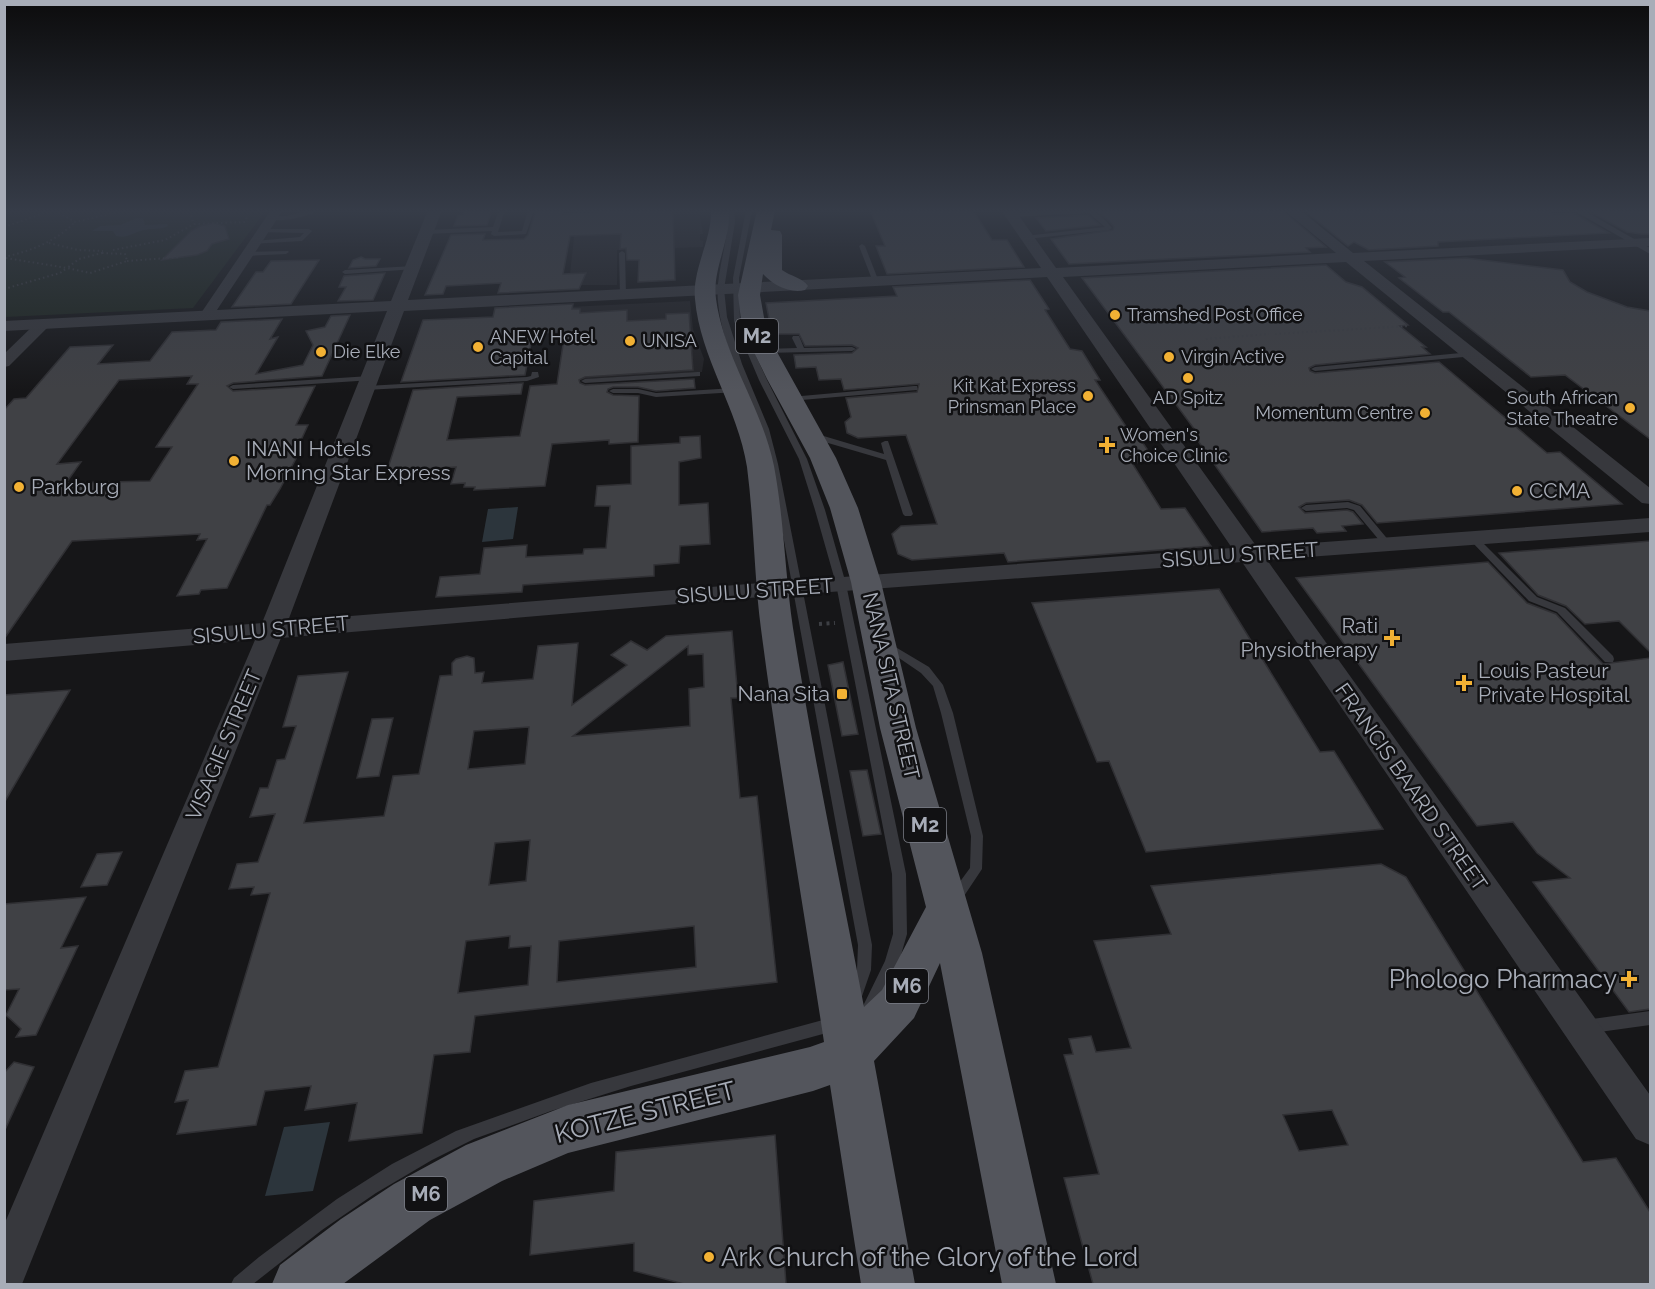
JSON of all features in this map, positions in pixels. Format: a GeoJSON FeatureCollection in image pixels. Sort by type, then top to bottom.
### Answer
{"type":"FeatureCollection","features":[{"type":"Feature","properties":{"kind":"main road","name":"NANA SITA STREET"},"geometry":{"type":"LineString","coordinates":[[725,270],[727,289],[752,320],[789,399],[811,435],[844,508],[853,583],[863,631],[898,728],[960,953],[1029,1284]]}},
{"type":"Feature","properties":{"kind":"main road","name":"NANA SITA STREET"},"geometry":{"type":"LineString","coordinates":[[737,270],[727,289],[714,341],[751,430],[785,588],[868,1168],[888,1284]]}},
{"type":"Feature","properties":{"kind":"main road"},"geometry":{"type":"LineString","coordinates":[[772,270],[782,280],[798,286]]}},
{"type":"Feature","properties":{"kind":"main road","name":"KOTZE STREET"},"geometry":{"type":"LineString","coordinates":[[300,1284],[412,1202],[484,1163],[522,1146],[568,1129],[813,1069],[849,1032],[898,1004],[928,942],[948,908]]}},
{"type":"Feature","properties":{"kind":"main road"},"geometry":{"type":"LineString","coordinates":[[868,1168],[877,1284]]}},
{"type":"Feature","properties":{"kind":"street"},"geometry":{"type":"LineString","coordinates":[[206,316],[236,270]]}},
{"type":"Feature","properties":{"kind":"street","name":"VISAGIE STREET"},"geometry":{"type":"LineString","coordinates":[[4,1276],[272,630],[411,270]]}},
{"type":"Feature","properties":{"kind":"street","name":"FRANCIS BAARD STREET"},"geometry":{"type":"LineString","coordinates":[[1049,270],[1650,1126]]}},
{"type":"Feature","properties":{"kind":"street"},"geometry":{"type":"LineString","coordinates":[[4,326],[397,307],[595,291],[623,295],[1104,270]]}},
{"type":"Feature","properties":{"kind":"street"},"geometry":{"type":"LineString","coordinates":[[1366,270],[1650,498]]}},
{"type":"Feature","properties":{"kind":"street"},"geometry":{"type":"LineString","coordinates":[[4,363],[43,324]]}},
{"type":"Feature","properties":{"kind":"street","name":"SISULU STREET"},"geometry":{"type":"LineString","coordinates":[[4,653],[785,588],[1650,525]]}},
{"type":"Feature","properties":{"kind":"lane"},"geometry":{"type":"LineString","coordinates":[[345,272],[376,270]]}},
{"type":"Feature","properties":{"kind":"lane"},"geometry":{"type":"LineString","coordinates":[[622,270],[623,295]]}},
{"type":"Feature","properties":{"kind":"lane"},"geometry":{"type":"LineString","coordinates":[[728,270],[728,332],[744,384],[763,425],[774,464],[785,588],[804,626],[865,945],[861,984],[849,1032]]}},
{"type":"Feature","properties":{"kind":"lane"},"geometry":{"type":"LineString","coordinates":[[732,270],[727,289],[740,326],[763,381],[803,459],[820,510],[853,583]]}},
{"type":"Feature","properties":{"kind":"lane"},"geometry":{"type":"LineString","coordinates":[[871,270],[876,282]]}},
{"type":"Feature","properties":{"kind":"lane"},"geometry":{"type":"LineString","coordinates":[[796,338],[801,349]]}},
{"type":"Feature","properties":{"kind":"lane"},"geometry":{"type":"LineString","coordinates":[[765,351],[852,349]]}},
{"type":"Feature","properties":{"kind":"lane"},"geometry":{"type":"LineString","coordinates":[[1315,369],[1472,354]]}},
{"type":"Feature","properties":{"kind":"lane"},"geometry":{"type":"LineString","coordinates":[[233,387],[528,379],[535,377],[535,374]]}},
{"type":"Feature","properties":{"kind":"lane"},"geometry":{"type":"LineString","coordinates":[[585,381],[697,374]]}},
{"type":"Feature","properties":{"kind":"lane"},"geometry":{"type":"LineString","coordinates":[[636,378],[638,390]]}},
{"type":"Feature","properties":{"kind":"lane"},"geometry":{"type":"LineString","coordinates":[[789,399],[914,387]]}},
{"type":"Feature","properties":{"kind":"lane"},"geometry":{"type":"LineString","coordinates":[[613,391],[638,390],[656,395],[735,390]]}},
{"type":"Feature","properties":{"kind":"lane"},"geometry":{"type":"LineString","coordinates":[[811,435],[890,458]]}},
{"type":"Feature","properties":{"kind":"lane"},"geometry":{"type":"LineString","coordinates":[[885,442],[908,514]]}},
{"type":"Feature","properties":{"kind":"lane"},"geometry":{"type":"LineString","coordinates":[[1306,508],[1348,505],[1357,508],[1387,544]]}},
{"type":"Feature","properties":{"kind":"lane"},"geometry":{"type":"LineString","coordinates":[[1473,538],[1533,599],[1561,610],[1609,660]]}},
{"type":"Feature","properties":{"kind":"lane"},"geometry":{"type":"LineString","coordinates":[[863,631],[925,670],[938,685],[948,713],[977,836],[978,855],[976,869],[948,908]]}},
{"type":"Feature","properties":{"kind":"lane"},"geometry":{"type":"LineString","coordinates":[[240,1284],[333,1212],[455,1140],[546,1105],[633,1078],[849,1032],[892,962],[900,934],[899,874],[863,631]]}},
{"type":"Feature","properties":{"kind":"lane"},"geometry":{"type":"LineString","coordinates":[[1580,1028],[1650,1018]]}},
{"type":"Feature","properties":{"kind":"lane"},"geometry":{"type":"LineString","coordinates":[[335,1230],[352,1216],[393,1190],[499,1136],[556,1116],[675,1082]]}},
{"type":"Feature","properties":{"kind":"path"},"geometry":{"type":"LineString","coordinates":[[4,289],[64,270]]}},
{"type":"Feature","properties":{"kind":"path"},"geometry":{"type":"LineString","coordinates":[[71,270],[76,273],[94,273],[102,270]]}},
{"type":"Feature","properties":{"kind":"path"},"geometry":{"type":"LineString","coordinates":[[1275,334],[1435,325]]}},
{"type":"Feature","properties":{"kind":"path"},"geometry":{"type":"LineString","coordinates":[[1206,339],[1269,334]]}},
{"type":"Feature","properties":{"kind":"path"},"geometry":{"type":"LineString","coordinates":[[804,626],[863,631]]}},
{"type":"Feature","properties":{"kind":"shaded area"},"geometry":{"type":"Polygon","coordinates":[[[5,270],[221,270],[193,308],[5,317],[5,270]]]}},
{"type":"Feature","properties":{"kind":"shaded area"},"geometry":{"type":"Polygon","coordinates":[[[570,270],[617,270],[617,285],[581,285],[581,273],[570,274],[570,270]]]}},
{"type":"Feature","properties":{"kind":"shaded area","name":"UNISA"},"geometry":{"type":"Polygon","coordinates":[[[690,301],[693,329],[704,359],[702,372],[557,381],[568,307],[690,301]]]}},
{"type":"Feature","properties":{"kind":"shaded area"},"geometry":{"type":"Polygon","coordinates":[[[518,507],[513,539],[482,542],[488,509],[518,507]]]}},
{"type":"Feature","properties":{"kind":"shaded area"},"geometry":{"type":"Polygon","coordinates":[[[330,1122],[313,1191],[265,1196],[284,1127],[330,1122]]]}},
{"type":"Feature","properties":{"kind":"building"},"geometry":{"type":"Polygon","coordinates":[[[313,270],[291,304],[232,307],[256,272],[313,270]]]}},
{"type":"Feature","properties":{"kind":"building"},"geometry":{"type":"Polygon","coordinates":[[[436,270],[564,270],[563,274],[586,273],[579,289],[498,293],[501,283],[446,286],[443,294],[425,295],[436,270]]]}},
{"type":"Feature","properties":{"kind":"building"},"geometry":{"type":"Polygon","coordinates":[[[639,270],[675,270],[675,280],[638,282],[639,270]]]}},
{"type":"Feature","properties":{"kind":"building"},"geometry":{"type":"Polygon","coordinates":[[[885,270],[962,270],[887,274],[885,270]]]}},
{"type":"Feature","properties":{"kind":"building"},"geometry":{"type":"Polygon","coordinates":[[[1229,270],[1332,270],[1346,282],[1362,287],[1408,325],[1400,326],[1426,347],[1422,347],[1430,354],[1315,365],[1309,368],[1310,371],[1315,373],[1439,362],[1547,453],[1560,452],[1622,504],[1377,523],[1362,505],[1349,500],[1306,503],[1299,507],[1305,513],[1347,510],[1353,512],[1363,524],[1342,526],[1346,531],[1317,533],[1313,528],[1262,532],[1191,431],[1195,430],[1082,278],[1229,270]]]}},
{"type":"Feature","properties":{"kind":"building"},"geometry":{"type":"Polygon","coordinates":[[[1396,270],[1563,270],[1570,282],[1587,292],[1627,307],[1650,311],[1650,439],[1565,375],[1531,377],[1449,312],[1443,312],[1399,278],[1405,277],[1396,270]]]}},
{"type":"Feature","properties":{"kind":"building"},"geometry":{"type":"Polygon","coordinates":[[[385,273],[373,300],[338,301],[346,287],[339,287],[344,276],[385,273]]]}},
{"type":"Feature","properties":{"kind":"building"},"geometry":{"type":"Polygon","coordinates":[[[1030,280],[1049,309],[1045,310],[1070,349],[1082,351],[1100,380],[1095,380],[1129,431],[1135,431],[1155,461],[1132,463],[1161,509],[1185,508],[1211,546],[1008,562],[1004,553],[912,560],[898,554],[892,534],[901,526],[937,524],[906,435],[858,438],[847,433],[845,422],[851,417],[846,398],[917,392],[919,384],[844,390],[841,379],[819,380],[816,367],[796,368],[794,355],[852,353],[858,348],[852,345],[805,346],[799,334],[772,334],[766,303],[897,296],[893,287],[1030,280]]]}},
{"type":"Feature","properties":{"kind":"building"},"geometry":{"type":"Polygon","coordinates":[[[573,304],[572,309],[580,309],[580,313],[627,310],[627,321],[666,319],[666,314],[689,313],[693,370],[585,377],[579,380],[580,383],[585,385],[694,379],[695,388],[656,391],[638,387],[608,389],[607,392],[613,395],[639,396],[638,442],[609,444],[609,440],[552,444],[545,486],[474,490],[475,487],[464,487],[465,483],[451,484],[456,467],[387,471],[413,390],[523,383],[521,394],[457,397],[447,440],[520,436],[530,386],[557,384],[565,332],[533,333],[525,375],[401,382],[423,320],[493,317],[495,308],[573,304]]]}},
{"type":"Feature","properties":{"kind":"building"},"geometry":{"type":"Polygon","coordinates":[[[350,315],[322,376],[233,383],[227,386],[233,391],[315,386],[296,425],[308,425],[297,449],[301,449],[280,489],[270,505],[267,505],[227,588],[201,590],[199,594],[177,596],[207,539],[197,540],[200,534],[72,541],[4,639],[4,410],[14,399],[26,398],[70,347],[113,345],[98,364],[150,361],[172,332],[216,330],[221,322],[282,319],[270,339],[278,337],[256,374],[303,365],[313,345],[306,331],[325,327],[331,316],[350,315]],[[192,376],[119,380],[57,464],[81,462],[66,483],[150,481],[172,447],[156,447],[198,384],[187,384],[192,376]]]}},
{"type":"Feature","properties":{"kind":"building"},"geometry":{"type":"Polygon","coordinates":[[[700,436],[701,458],[679,462],[679,505],[708,503],[710,544],[680,546],[679,563],[654,565],[654,576],[523,585],[522,592],[436,597],[440,577],[480,574],[484,548],[527,545],[526,557],[583,554],[584,549],[606,548],[610,506],[595,506],[597,486],[631,484],[631,446],[680,443],[680,437],[700,436]]]}},
{"type":"Feature","properties":{"kind":"building"},"geometry":{"type":"Polygon","coordinates":[[[1650,541],[1650,652],[1619,621],[1585,624],[1566,606],[1538,595],[1499,553],[1650,541]]]}},
{"type":"Feature","properties":{"kind":"building","name":"Louis Pasteur Private Hospital"},"geometry":{"type":"Polygon","coordinates":[[[1488,562],[1527,603],[1556,614],[1603,664],[1650,658],[1650,1009],[1629,1012],[1533,882],[1570,878],[1537,853],[1513,822],[1477,826],[1296,578],[1488,562]]]}},
{"type":"Feature","properties":{"kind":"building"},"geometry":{"type":"Polygon","coordinates":[[[1219,589],[1320,752],[1334,751],[1383,829],[1146,852],[1109,761],[1097,762],[1032,603],[1219,589]]]}},
{"type":"Feature","properties":{"kind":"building"},"geometry":{"type":"Polygon","coordinates":[[[732,631],[738,698],[731,698],[740,798],[757,796],[777,982],[475,1016],[470,1052],[434,1055],[422,1133],[349,1141],[357,1103],[305,1110],[311,1086],[265,1091],[256,1125],[177,1134],[188,1100],[175,1102],[185,1071],[218,1067],[270,893],[251,895],[254,887],[229,889],[237,864],[258,862],[275,814],[250,817],[260,788],[268,788],[277,760],[285,759],[296,726],[283,727],[298,676],[348,672],[304,823],[384,816],[393,776],[419,774],[440,676],[452,675],[452,663],[456,659],[467,656],[474,658],[475,673],[484,672],[482,683],[533,679],[538,646],[578,643],[572,705],[627,665],[611,655],[631,641],[647,650],[666,636],[732,631]],[[688,646],[573,736],[690,726],[689,689],[704,687],[703,654],[688,655],[688,646]],[[529,727],[474,731],[468,769],[525,764],[529,727]],[[530,840],[495,843],[489,885],[526,881],[530,840]],[[694,926],[559,941],[557,982],[696,967],[694,926]],[[510,936],[466,941],[458,993],[528,985],[531,946],[509,948],[510,936]]]}},
{"type":"Feature","properties":{"kind":"building","name":"Nana Sita"},"geometry":{"type":"Polygon","coordinates":[[[843,662],[858,734],[842,736],[828,665],[843,662]]]}},
{"type":"Feature","properties":{"kind":"building"},"geometry":{"type":"Polygon","coordinates":[[[70,690],[4,803],[4,695],[70,690]]]}},
{"type":"Feature","properties":{"kind":"building"},"geometry":{"type":"Polygon","coordinates":[[[393,718],[379,776],[357,778],[372,719],[393,718]]]}},
{"type":"Feature","properties":{"kind":"building"},"geometry":{"type":"Polygon","coordinates":[[[867,770],[881,834],[863,836],[850,771],[867,770]]]}},
{"type":"Feature","properties":{"kind":"building"},"geometry":{"type":"Polygon","coordinates":[[[122,852],[107,885],[81,887],[97,854],[122,852]]]}},
{"type":"Feature","properties":{"kind":"building"},"geometry":{"type":"Polygon","coordinates":[[[1381,864],[1406,877],[1583,1162],[1616,1158],[1650,1212],[1650,1284],[1093,1284],[1064,1178],[1099,1174],[1064,1055],[1073,1054],[1069,1039],[1091,1036],[1096,1052],[1131,1048],[1094,941],[1171,934],[1151,886],[1381,864]],[[1332,1110],[1283,1115],[1299,1151],[1348,1145],[1332,1110]]]}},
{"type":"Feature","properties":{"kind":"building"},"geometry":{"type":"Polygon","coordinates":[[[86,897],[61,948],[78,946],[36,1035],[16,1037],[21,1029],[6,1015],[19,989],[4,990],[4,904],[86,897]]]}},
{"type":"Feature","properties":{"kind":"building"},"geometry":{"type":"Polygon","coordinates":[[[14,1062],[34,1067],[4,1132],[4,1073],[14,1062]]]}},
{"type":"Feature","properties":{"kind":"building"},"geometry":{"type":"Polygon","coordinates":[[[775,1135],[786,1284],[684,1284],[634,1271],[634,1243],[530,1255],[534,1201],[614,1191],[616,1152],[775,1135]]]}},
{"type":"Feature","properties":{"kind":"place","name":"Tramshed Post Office"},"geometry":{"type":"Point","coordinates":[1115,315]}},
{"type":"Feature","properties":{"kind":"place","name":"UNISA"},"geometry":{"type":"Point","coordinates":[630,341]}},
{"type":"Feature","properties":{"kind":"place","name":"ANEW Hotel Capital"},"geometry":{"type":"Point","coordinates":[478,347]}},
{"type":"Feature","properties":{"kind":"place","name":"Die Elke"},"geometry":{"type":"Point","coordinates":[321,352]}},
{"type":"Feature","properties":{"kind":"place","name":"Virgin Active"},"geometry":{"type":"Point","coordinates":[1169,357]}},
{"type":"Feature","properties":{"kind":"place","name":"AD Spitz"},"geometry":{"type":"Point","coordinates":[1188,378]}},
{"type":"Feature","properties":{"kind":"place","name":"Kit Kat Express Prinsman Place"},"geometry":{"type":"Point","coordinates":[1088,396]}},
{"type":"Feature","properties":{"kind":"place","name":"South African State Theatre"},"geometry":{"type":"Point","coordinates":[1630,408]}},
{"type":"Feature","properties":{"kind":"place","name":"Momentum Centre"},"geometry":{"type":"Point","coordinates":[1425,413]}},
{"type":"Feature","properties":{"kind":"place","name":"Women's Choice Clinic"},"geometry":{"type":"Point","coordinates":[1107,445]}},
{"type":"Feature","properties":{"kind":"place","name":"INANI Hotels Morning Star Express"},"geometry":{"type":"Point","coordinates":[234,461]}},
{"type":"Feature","properties":{"kind":"place","name":"Parkburg"},"geometry":{"type":"Point","coordinates":[19,487]}},
{"type":"Feature","properties":{"kind":"place","name":"CCMA"},"geometry":{"type":"Point","coordinates":[1517,491]}},
{"type":"Feature","properties":{"kind":"place","name":"Rati Physiotherapy"},"geometry":{"type":"Point","coordinates":[1392,638]}},
{"type":"Feature","properties":{"kind":"place","name":"Louis Pasteur Private Hospital"},"geometry":{"type":"Point","coordinates":[1464,683]}},
{"type":"Feature","properties":{"kind":"place","name":"Nana Sita"},"geometry":{"type":"Point","coordinates":[842,694]}},
{"type":"Feature","properties":{"kind":"place","name":"Phologo Pharmacy"},"geometry":{"type":"Point","coordinates":[1629,979]}},
{"type":"Feature","properties":{"kind":"place","name":"Ark Church of the Glory of the Lord"},"geometry":{"type":"Point","coordinates":[709,1257]}}]}
